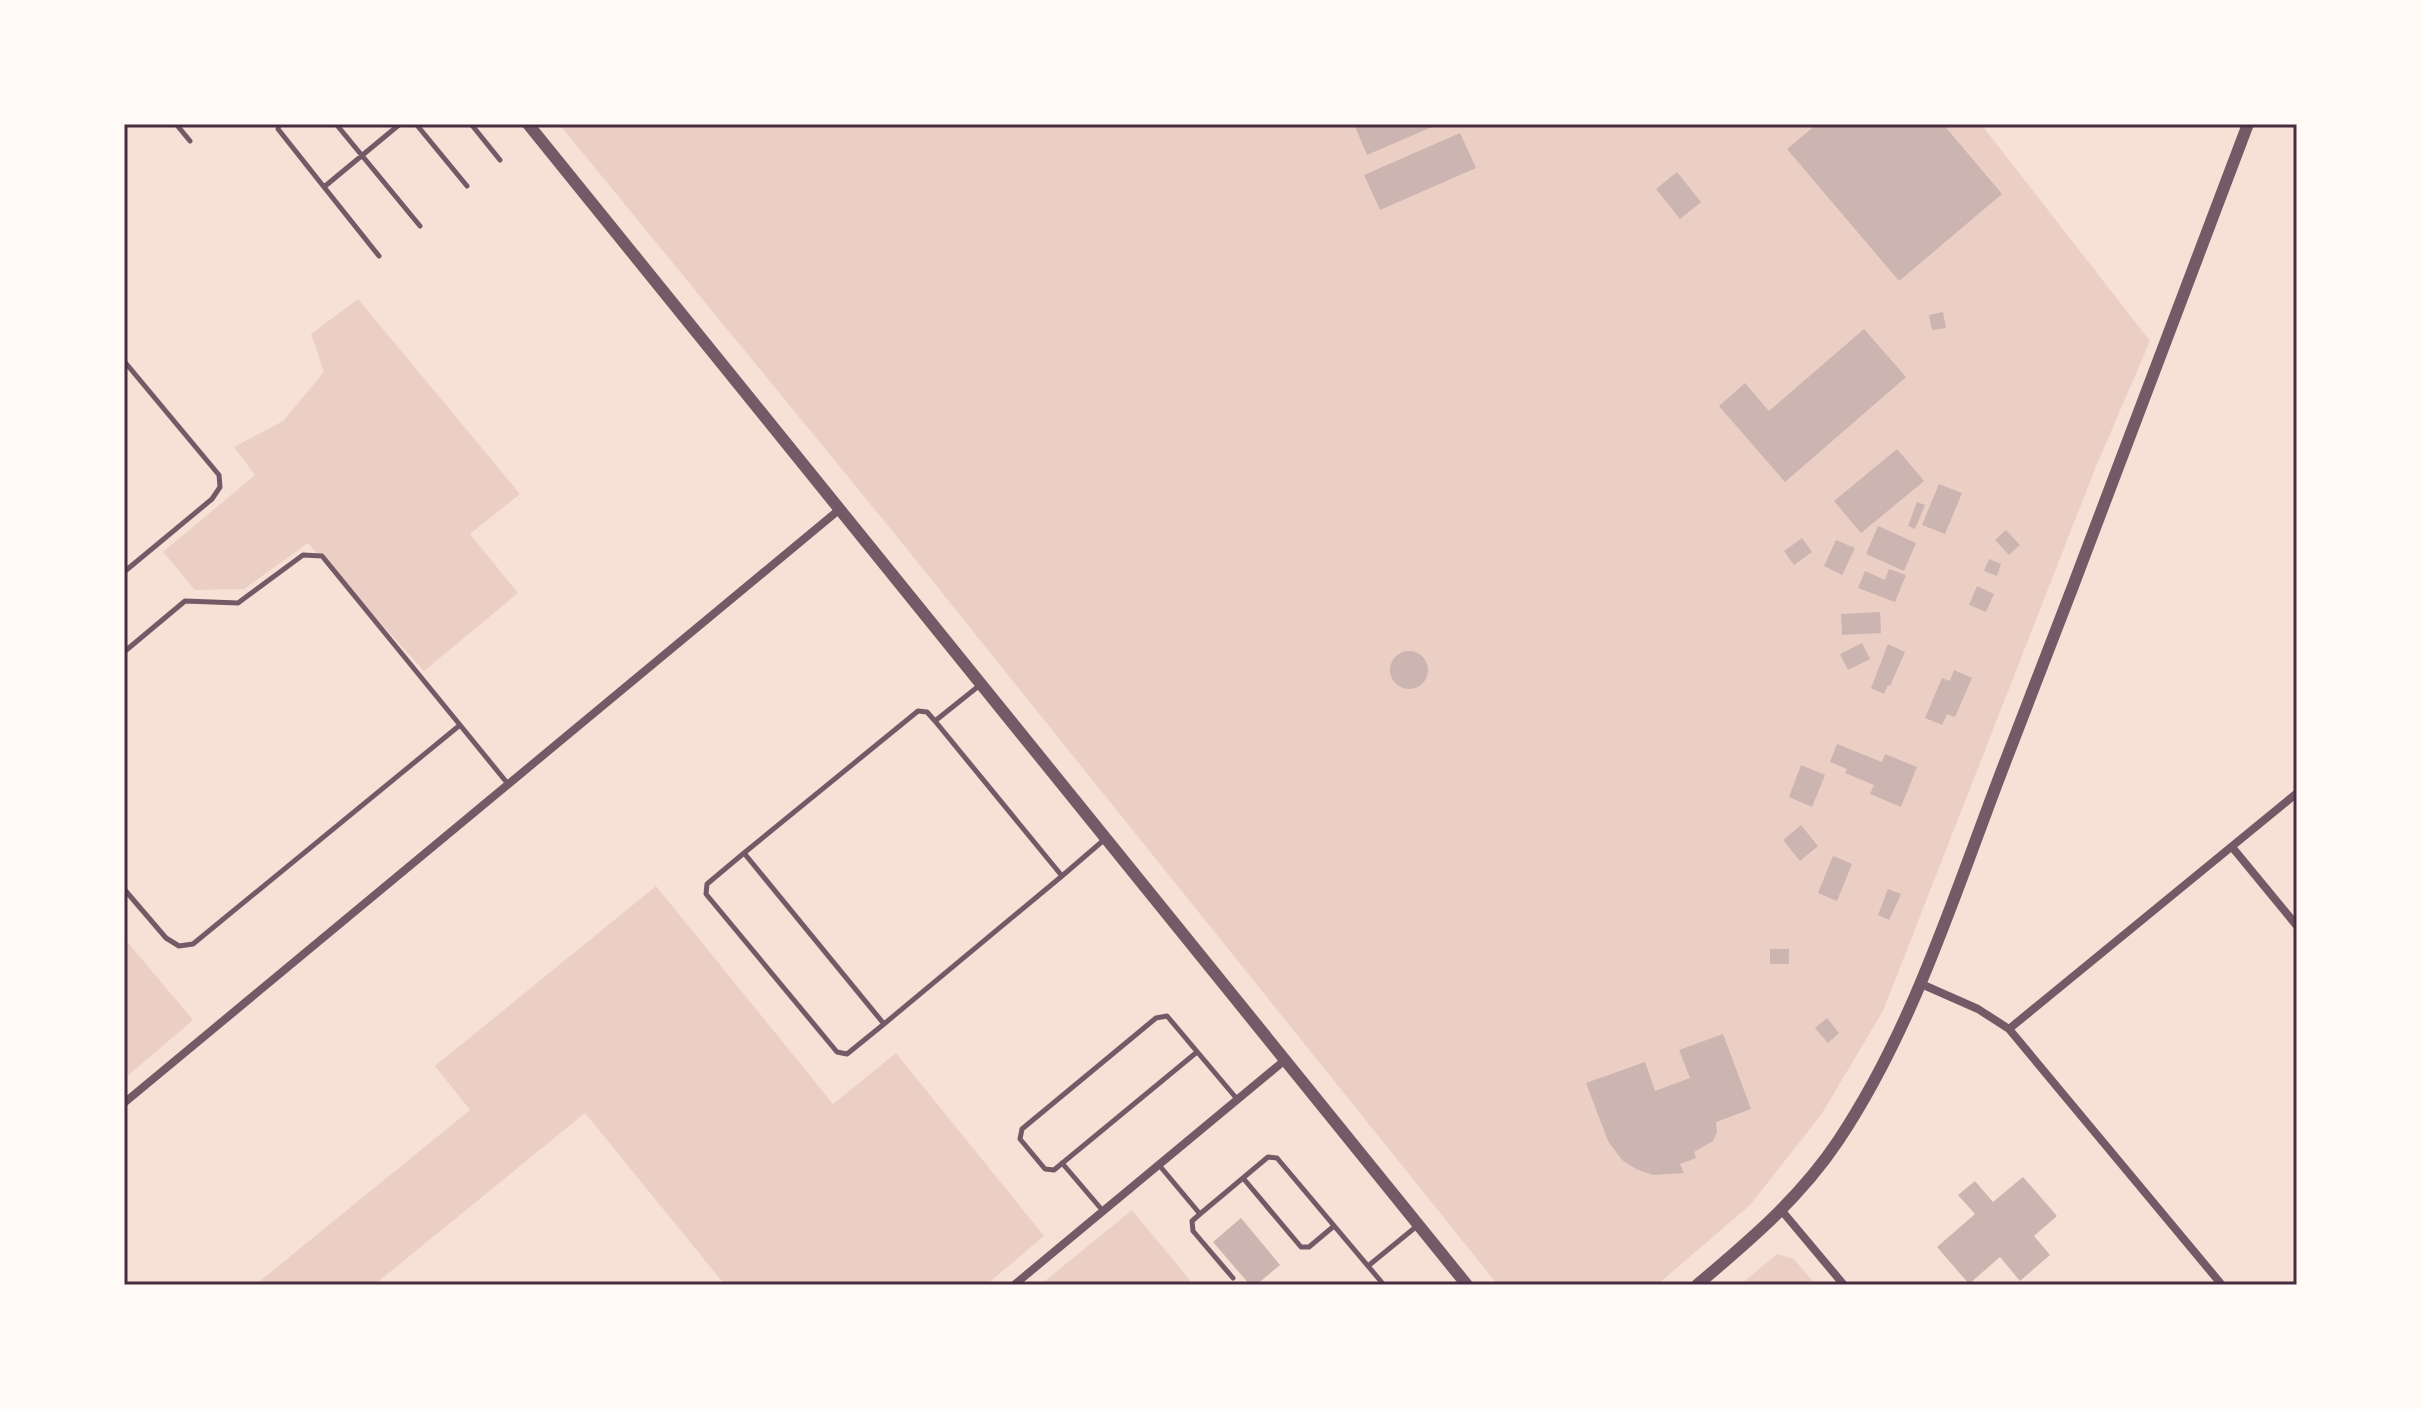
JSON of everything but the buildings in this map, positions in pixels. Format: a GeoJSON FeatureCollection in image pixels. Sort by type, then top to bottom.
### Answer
{"type":"FeatureCollection","features":[{"type":"Feature","properties":{"kind":"street"},"geometry":{"type":"LineString","coordinates":[[528,124],[1467,1285]]}},
{"type":"Feature","properties":{"kind":"street"},"geometry":{"type":"LineString","coordinates":[[1697,1285],[1782,1211],[1808,1182],[1863,1103],[1885,1063],[2087,553],[2248,124]]}},
{"type":"Feature","properties":{"kind":"street"},"geometry":{"type":"LineString","coordinates":[[124,1103],[840,509]]}},
{"type":"Feature","properties":{"kind":"street"},"geometry":{"type":"LineString","coordinates":[[2009,1029],[2297,793]]}},
{"type":"Feature","properties":{"kind":"street"},"geometry":{"type":"LineString","coordinates":[[2232,847],[2297,926]]}},
{"type":"Feature","properties":{"kind":"street"},"geometry":{"type":"LineString","coordinates":[[1919,983],[1978,1009],[2009,1029],[2222,1285]]}},
{"type":"Feature","properties":{"kind":"street"},"geometry":{"type":"LineString","coordinates":[[1014,1285],[1285,1060]]}},
{"type":"Feature","properties":{"kind":"street"},"geometry":{"type":"LineString","coordinates":[[1782,1211],[1844,1285]]}},
{"type":"Feature","properties":{"kind":"lane"},"geometry":{"type":"LineString","coordinates":[[176,124],[190,141]]}},
{"type":"Feature","properties":{"kind":"lane"},"geometry":{"type":"LineString","coordinates":[[279,124],[278,129],[379,256]]}},
{"type":"Feature","properties":{"kind":"lane"},"geometry":{"type":"LineString","coordinates":[[336,124],[420,226]]}},
{"type":"Feature","properties":{"kind":"lane"},"geometry":{"type":"LineString","coordinates":[[324,187],[400,124]]}},
{"type":"Feature","properties":{"kind":"lane"},"geometry":{"type":"LineString","coordinates":[[416,124],[467,186]]}},
{"type":"Feature","properties":{"kind":"lane"},"geometry":{"type":"LineString","coordinates":[[471,124],[500,160]]}},
{"type":"Feature","properties":{"kind":"lane"},"geometry":{"type":"LineString","coordinates":[[124,361],[219,475],[220,487],[212,499],[124,572]]}},
{"type":"Feature","properties":{"kind":"lane"},"geometry":{"type":"LineString","coordinates":[[124,652],[185,601],[238,603],[303,555],[322,556],[508,784]]}},
{"type":"Feature","properties":{"kind":"lane"},"geometry":{"type":"LineString","coordinates":[[935,721],[981,684]]}},
{"type":"Feature","properties":{"kind":"lane"},"geometry":{"type":"LineString","coordinates":[[1062,876],[935,721],[927,712],[918,711],[707,884],[706,894],[837,1052],[847,1054],[884,1024],[1062,876],[1106,839]]}},
{"type":"Feature","properties":{"kind":"lane"},"geometry":{"type":"LineString","coordinates":[[124,889],[166,938],[179,946],[193,944],[460,725]]}},
{"type":"Feature","properties":{"kind":"lane"},"geometry":{"type":"LineString","coordinates":[[744,853],[884,1024]]}},
{"type":"Feature","properties":{"kind":"lane"},"geometry":{"type":"LineString","coordinates":[[1197,1052],[1054,1170],[1045,1169],[1020,1139],[1022,1129],[1156,1018],[1167,1016],[1197,1052],[1237,1100]]}},
{"type":"Feature","properties":{"kind":"lane"},"geometry":{"type":"LineString","coordinates":[[1233,1278],[1193,1231],[1192,1221],[1268,1157],[1277,1158],[1384,1285]]}},
{"type":"Feature","properties":{"kind":"lane"},"geometry":{"type":"LineString","coordinates":[[1062,1163],[1103,1211]]}},
{"type":"Feature","properties":{"kind":"lane"},"geometry":{"type":"LineString","coordinates":[[1159,1165],[1200,1214]]}},
{"type":"Feature","properties":{"kind":"lane"},"geometry":{"type":"LineString","coordinates":[[1243,1178],[1301,1247],[1309,1247],[1334,1226]]}},
{"type":"Feature","properties":{"kind":"lane"},"geometry":{"type":"LineString","coordinates":[[1368,1266],[1418,1225]]}},
{"type":"Feature","properties":{"kind":"shaded area"},"geometry":{"type":"Polygon","coordinates":[[[559,124],[1981,124],[2150,341],[2095,469],[1883,1011],[1821,1115],[1750,1205],[1657,1285],[1498,1285],[894,533],[559,124]]]}},
{"type":"Feature","properties":{"kind":"shaded area"},"geometry":{"type":"Polygon","coordinates":[[[358,299],[520,494],[470,534],[518,593],[424,671],[308,543],[244,589],[195,590],[163,552],[255,475],[234,447],[283,421],[324,372],[311,334],[358,299]]]}},
{"type":"Feature","properties":{"kind":"shaded area"},"geometry":{"type":"Polygon","coordinates":[[[656,886],[833,1104],[896,1053],[1044,1236],[986,1285],[725,1285],[585,1113],[374,1285],[255,1285],[470,1110],[435,1066],[656,886]]]}},
{"type":"Feature","properties":{"kind":"shaded area"},"geometry":{"type":"Polygon","coordinates":[[[124,938],[193,1020],[124,1079],[124,938]]]}},
{"type":"Feature","properties":{"kind":"shaded area"},"geometry":{"type":"Polygon","coordinates":[[[1132,1210],[1194,1285],[1040,1285],[1132,1210]]]}},
{"type":"Feature","properties":{"kind":"shaded area"},"geometry":{"type":"Polygon","coordinates":[[[1777,1254],[1794,1259],[1816,1285],[1740,1285],[1777,1254]]]}}]}
